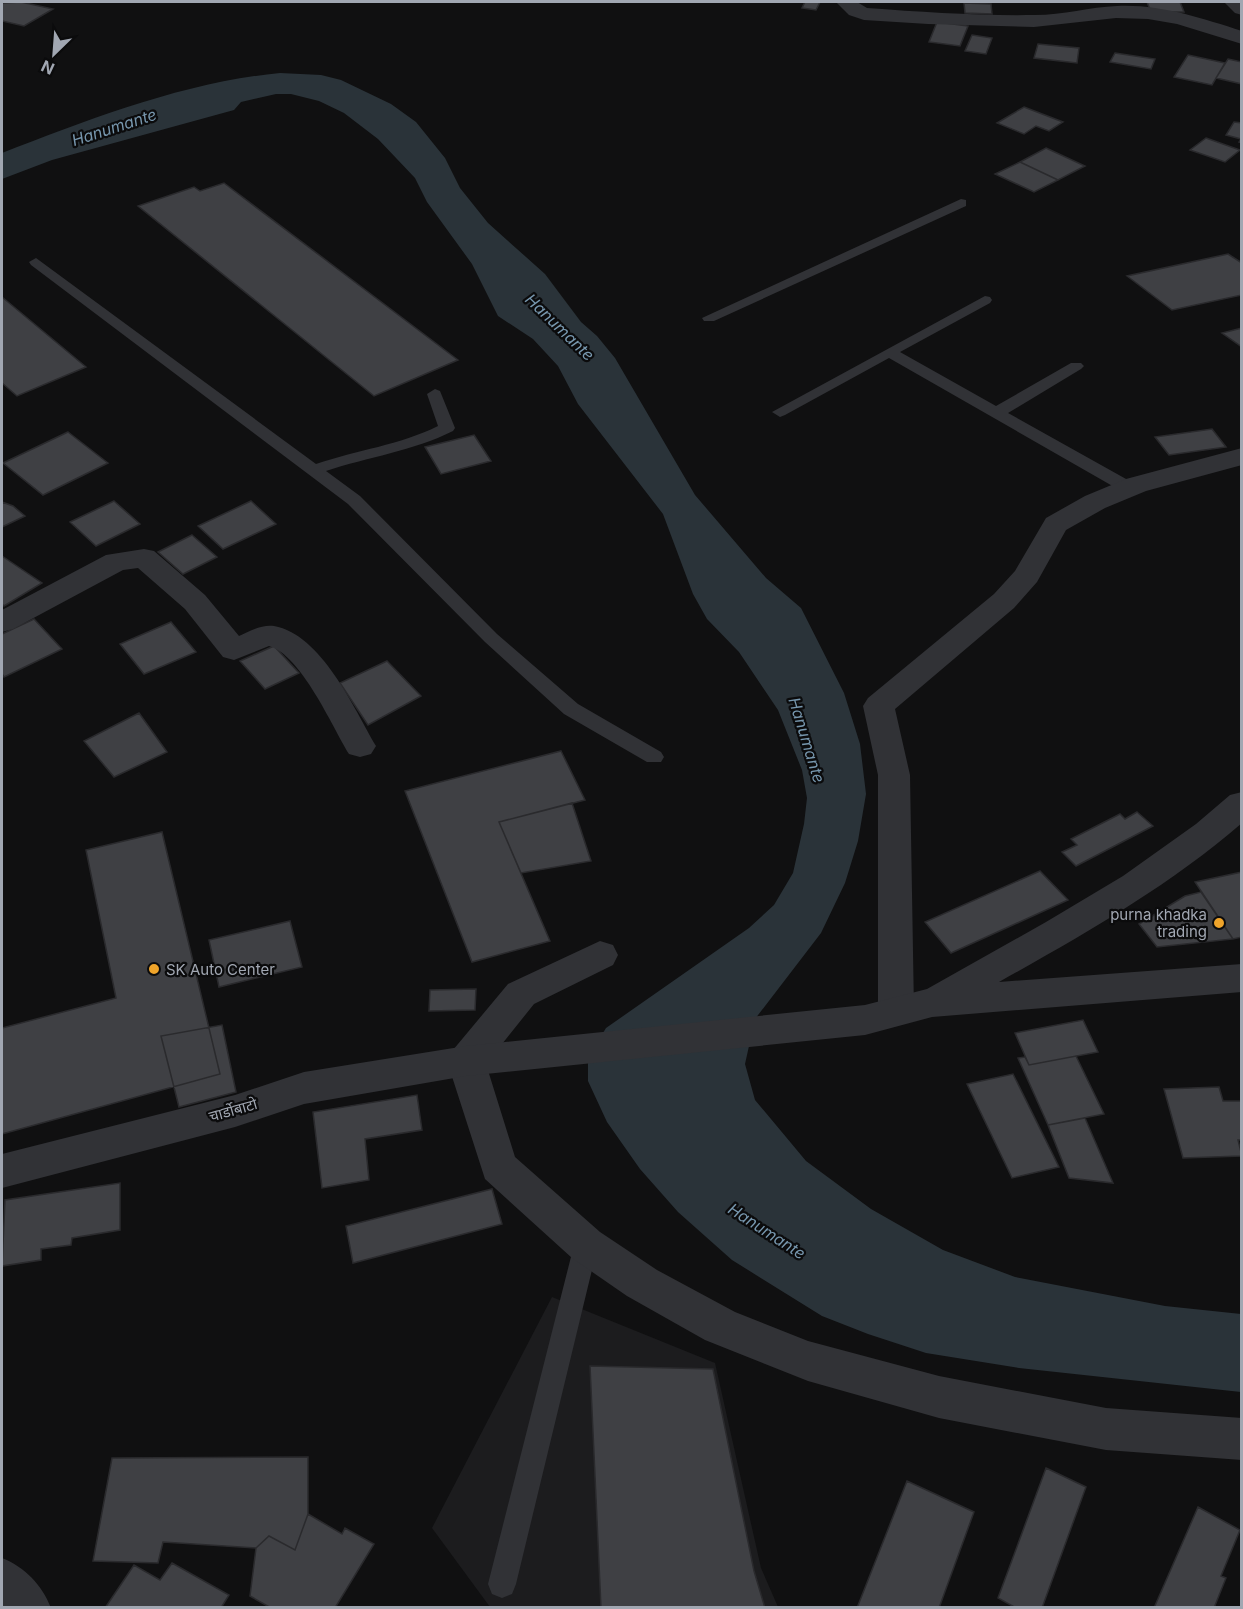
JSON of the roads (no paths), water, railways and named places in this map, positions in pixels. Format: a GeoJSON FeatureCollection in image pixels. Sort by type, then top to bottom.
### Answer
{"type":"FeatureCollection","features":[{"type":"Feature","properties":{"kind":"street"},"geometry":{"type":"LineString","coordinates":[[846,2],[864,14],[926,10],[1048,21],[1116,12],[1142,12],[1173,17],[1242,38]]}},
{"type":"Feature","properties":{"kind":"street"},"geometry":{"type":"LineString","coordinates":[[1233,2],[1242,9]]}},
{"type":"Feature","properties":{"kind":"street"},"geometry":{"type":"LineString","coordinates":[[896,1011],[894,775],[879,706],[1004,601],[1027,575],[1043,543],[1056,524],[1095,502],[1129,488],[1242,456]]}},
{"type":"Feature","properties":{"kind":"street"},"geometry":{"type":"LineString","coordinates":[[2,621],[116,562],[144,558],[195,602],[234,650],[271,635],[286,640],[315,670],[360,746]]}},
{"type":"Feature","properties":{"kind":"street"},"geometry":{"type":"LineString","coordinates":[[932,1002],[1119,897],[1215,829],[1242,804]]}},
{"type":"Feature","properties":{"kind":"street"},"geometry":{"type":"LineString","coordinates":[[600,955],[521,994],[482,1059],[499,1167],[586,1245],[642,1283],[720,1326],[808,1361],[939,1397],[1106,1429],[1242,1439]]}},
{"type":"Feature","properties":{"kind":"street"},"geometry":{"type":"LineString","coordinates":[[932,1002],[1242,978]]}},
{"type":"Feature","properties":{"kind":"street","name":"चार्डोबाटो"},"geometry":{"type":"LineString","coordinates":[[2,1171],[235,1111],[304,1088],[482,1059],[865,1020],[932,1002]]}},
{"type":"Feature","properties":{"kind":"street"},"geometry":{"type":"LineString","coordinates":[[2,1581],[28,1608]]}},
{"type":"Feature","properties":{"kind":"lane"},"geometry":{"type":"LineString","coordinates":[[709,318],[961,202]]}},
{"type":"Feature","properties":{"kind":"lane"},"geometry":{"type":"LineString","coordinates":[[36,262],[354,500],[491,638],[571,710],[654,757]]}},
{"type":"Feature","properties":{"kind":"lane"},"geometry":{"type":"LineString","coordinates":[[780,412],[985,300]]}},
{"type":"Feature","properties":{"kind":"lane"},"geometry":{"type":"LineString","coordinates":[[889,352],[1129,488]]}},
{"type":"Feature","properties":{"kind":"lane"},"geometry":{"type":"LineString","coordinates":[[996,413],[1076,366]]}},
{"type":"Feature","properties":{"kind":"lane"},"geometry":{"type":"LineString","coordinates":[[314,470],[361,454],[419,441],[447,428],[435,394]]}},
{"type":"Feature","properties":{"kind":"lane"},"geometry":{"type":"LineString","coordinates":[[502,1584],[586,1245]]}},
{"type":"Feature","properties":{"kind":"water","name":"Hanumante"},"geometry":{"type":"Polygon","coordinates":[[[280,73],[321,75],[341,80],[391,104],[416,122],[445,158],[460,188],[488,223],[545,274],[581,322],[597,336],[615,358],[695,495],[766,578],[801,608],[844,693],[860,744],[866,794],[858,841],[845,883],[821,933],[755,1019],[745,1064],[755,1100],[806,1161],[871,1209],[943,1250],[1015,1277],[1165,1306],[1241,1314],[1241,1392],[1019,1368],[926,1353],[868,1334],[822,1316],[732,1260],[678,1212],[640,1169],[607,1122],[588,1081],[588,1058],[606,1028],[749,928],[774,905],[793,873],[804,824],[807,798],[802,770],[778,710],[739,652],[707,619],[693,594],[663,514],[578,404],[558,366],[533,339],[498,316],[472,264],[427,202],[415,178],[378,139],[344,113],[319,101],[291,94],[276,94],[241,102],[234,110],[52,160],[2,179],[2,153],[35,140],[173,93],[280,73]]]}},
{"type":"Feature","properties":{"kind":"place","name":"purna khadka trading"},"geometry":{"type":"Point","coordinates":[1219,923]}},
{"type":"Feature","properties":{"kind":"place","name":"SK Auto Center"},"geometry":{"type":"Point","coordinates":[154,969]}}]}
